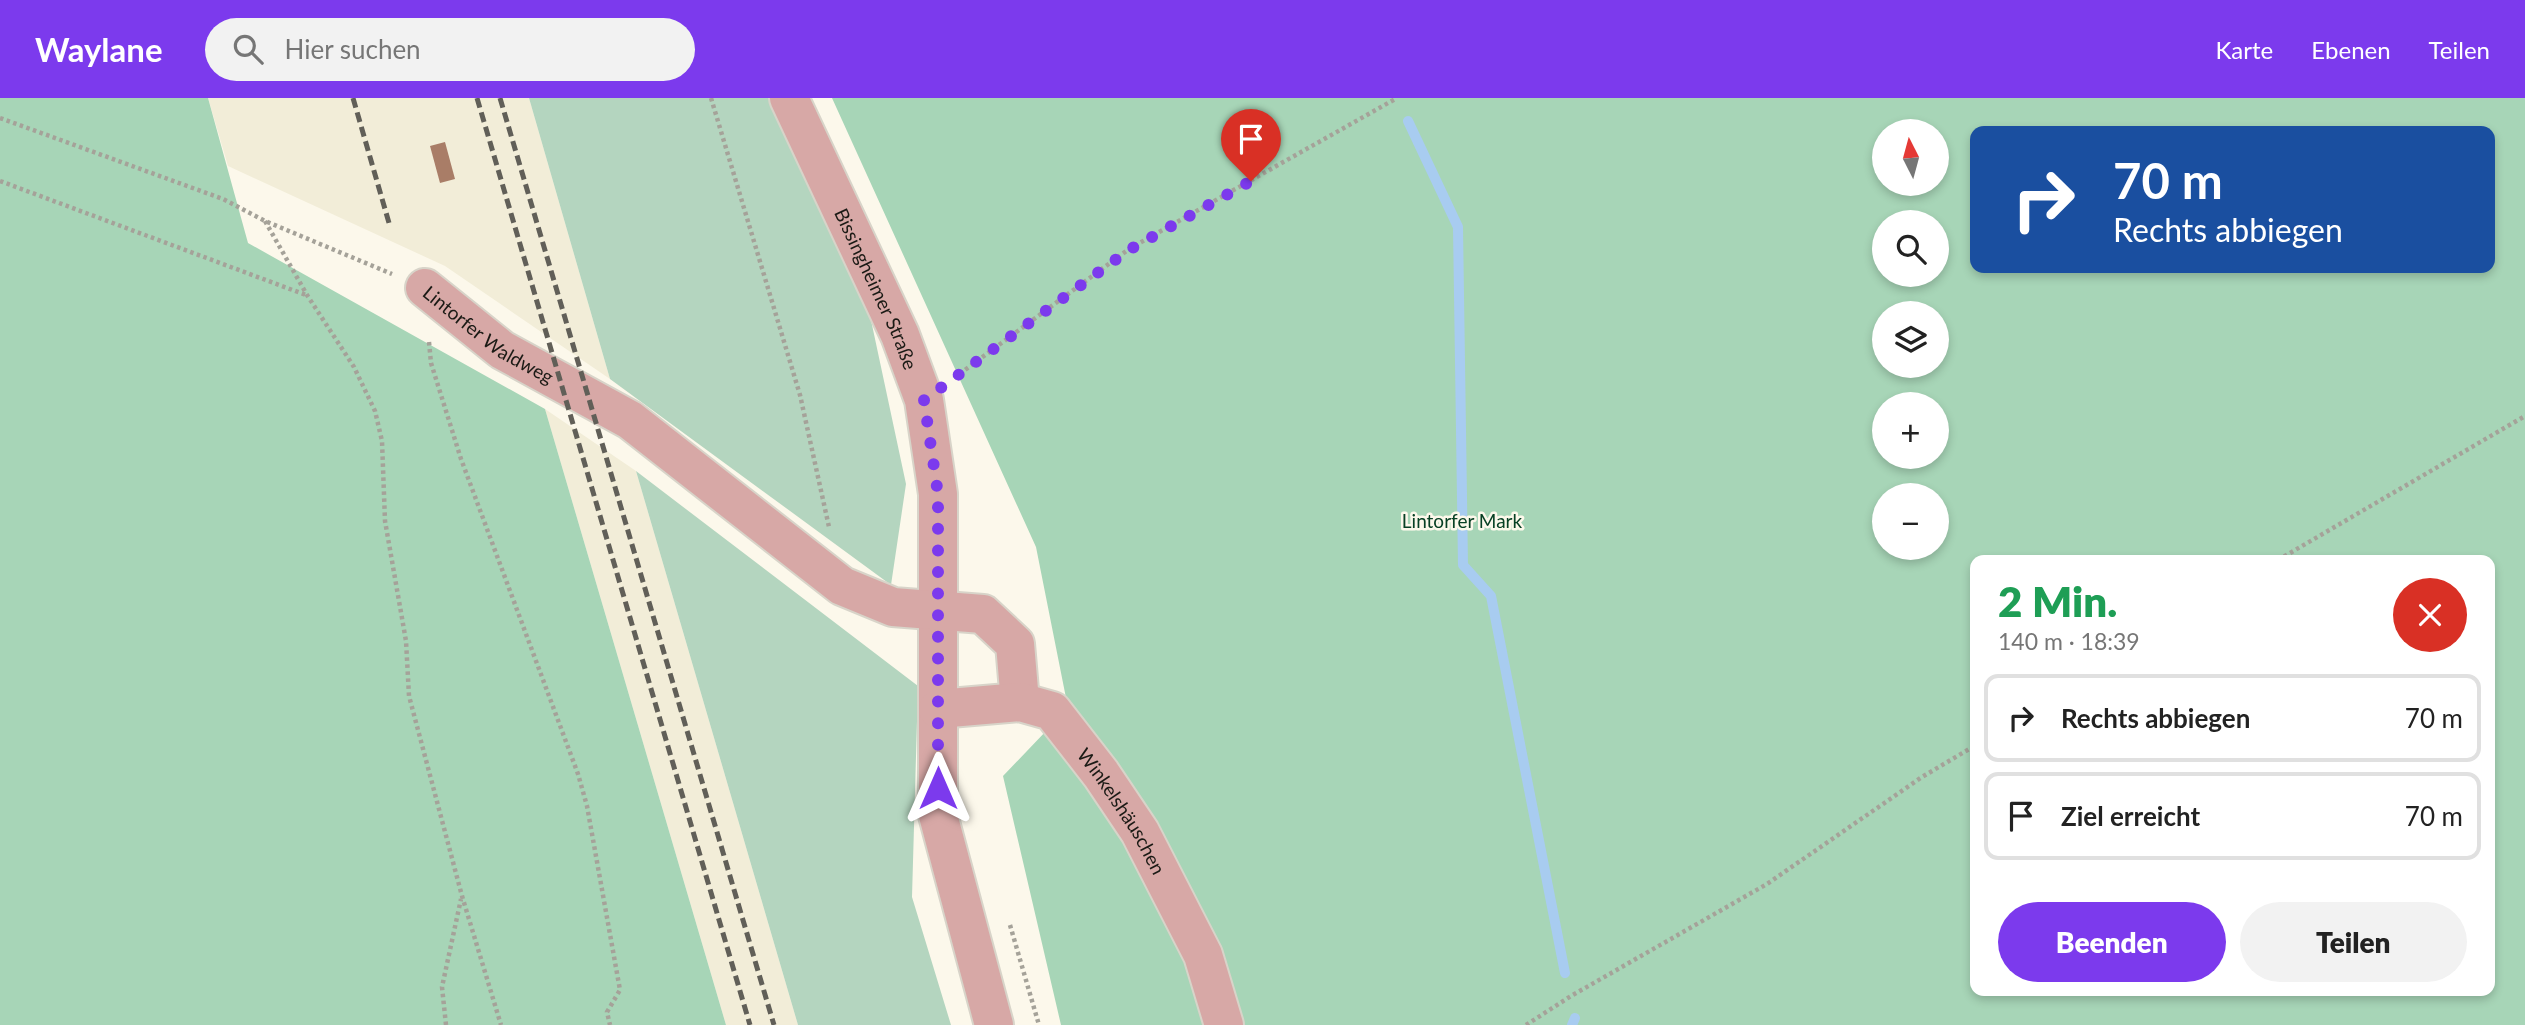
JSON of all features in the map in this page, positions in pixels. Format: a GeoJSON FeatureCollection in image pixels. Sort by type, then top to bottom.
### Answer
{"type":"FeatureCollection","features":[{"type":"Feature","properties":{"kind":"street","name":"Bissingheimer Straße"},"geometry":{"type":"LineString","coordinates":[[789,98],[900,335],[924,400],[938,494],[938,815],[994,1025]]}},
{"type":"Feature","properties":{"kind":"street","name":"Lintorfer Waldweg"},"geometry":{"type":"LineString","coordinates":[[425,288],[502,350],[630,420],[842,586],[893,607],[983,614],[1014,643],[1020,702]]}},
{"type":"Feature","properties":{"kind":"street","name":"Winkelshäuschen"},"geometry":{"type":"LineString","coordinates":[[938,709],[1020,702],[1052,711],[1140,832],[1203,955],[1224,1025]]}},
{"type":"Feature","properties":{"kind":"path"},"geometry":{"type":"LineString","coordinates":[[710,98],[800,395],[830,531]]}},
{"type":"Feature","properties":{"kind":"path"},"geometry":{"type":"LineString","coordinates":[[924,400],[1129,250],[1396,98]]}},
{"type":"Feature","properties":{"kind":"path","name":"Lintorfer Waldweg"},"geometry":{"type":"LineString","coordinates":[[0,118],[223,199],[265,221],[425,288]]}},
{"type":"Feature","properties":{"kind":"path"},"geometry":{"type":"LineString","coordinates":[[0,181],[307,295]]}},
{"type":"Feature","properties":{"kind":"path"},"geometry":{"type":"LineString","coordinates":[[265,221],[307,295],[354,367],[375,411],[382,441],[385,521],[406,641],[409,696],[462,896],[501,1025]]}},
{"type":"Feature","properties":{"kind":"path"},"geometry":{"type":"LineString","coordinates":[[425,288],[431,363],[461,458],[578,774],[587,806],[620,990],[607,1012],[610,1025]]}},
{"type":"Feature","properties":{"kind":"path"},"geometry":{"type":"LineString","coordinates":[[2286,555],[2525,416]]}},
{"type":"Feature","properties":{"kind":"path"},"geometry":{"type":"LineString","coordinates":[[1526,1025],[1571,996],[1767,884],[1922,777],[1970,748]]}},
{"type":"Feature","properties":{"kind":"path"},"geometry":{"type":"LineString","coordinates":[[446,1025],[442,987],[462,896]]}},
{"type":"Feature","properties":{"kind":"shaded area"},"geometry":{"type":"Polygon","coordinates":[[[208,98],[529,98],[610,379],[445,266],[228,166],[208,98]]]}},
{"type":"Feature","properties":{"kind":"shaded area"},"geometry":{"type":"Polygon","coordinates":[[[545,409],[636,471],[798,1025],[726,1025],[545,409]]]}},
{"type":"Feature","properties":{"kind":"green space"},"geometry":{"type":"Polygon","coordinates":[[[0,98],[208,98],[248,243],[545,409],[726,1025],[0,1025],[0,98]]]}},
{"type":"Feature","properties":{"kind":"green space"},"geometry":{"type":"Polygon","coordinates":[[[529,98],[770,98],[862,278],[906,484],[891,585],[610,379],[529,98]]]}},
{"type":"Feature","properties":{"kind":"green space","name":"Lintorfer Mark"},"geometry":{"type":"Polygon","coordinates":[[[832,98],[2525,98],[2525,1025],[1061,1025],[1003,776],[1068,708],[1036,547],[832,98]]]}},
{"type":"Feature","properties":{"kind":"green space"},"geometry":{"type":"Polygon","coordinates":[[[636,471],[918,686],[912,897],[951,1025],[798,1025],[636,471]]]}},
{"type":"Feature","properties":{"kind":"building"},"geometry":{"type":"Polygon","coordinates":[[[445,142],[455,179],[440,183],[430,146],[445,142]]]}},
{"type":"Feature","properties":{"kind":"waterway"},"geometry":{"type":"LineString","coordinates":[[1408,121],[1458,227],[1463,565],[1491,596],[1565,973]]}},
{"type":"Feature","properties":{"kind":"waterway"},"geometry":{"type":"LineString","coordinates":[[1572,1025],[1575,1018]]}},
{"type":"Feature","properties":{"kind":"railway"},"geometry":{"type":"LineString","coordinates":[[353,98],[389,223]]}},
{"type":"Feature","properties":{"kind":"railway"},"geometry":{"type":"LineString","coordinates":[[477,98],[750,1025]]}},
{"type":"Feature","properties":{"kind":"railway"},"geometry":{"type":"LineString","coordinates":[[500,98],[774,1025]]}},
{"type":"Feature","properties":{"kind":"route"},"geometry":{"type":"LineString","coordinates":[[938,788],[938,494],[924,400],[1129,250],[1251,181]]}}]}
